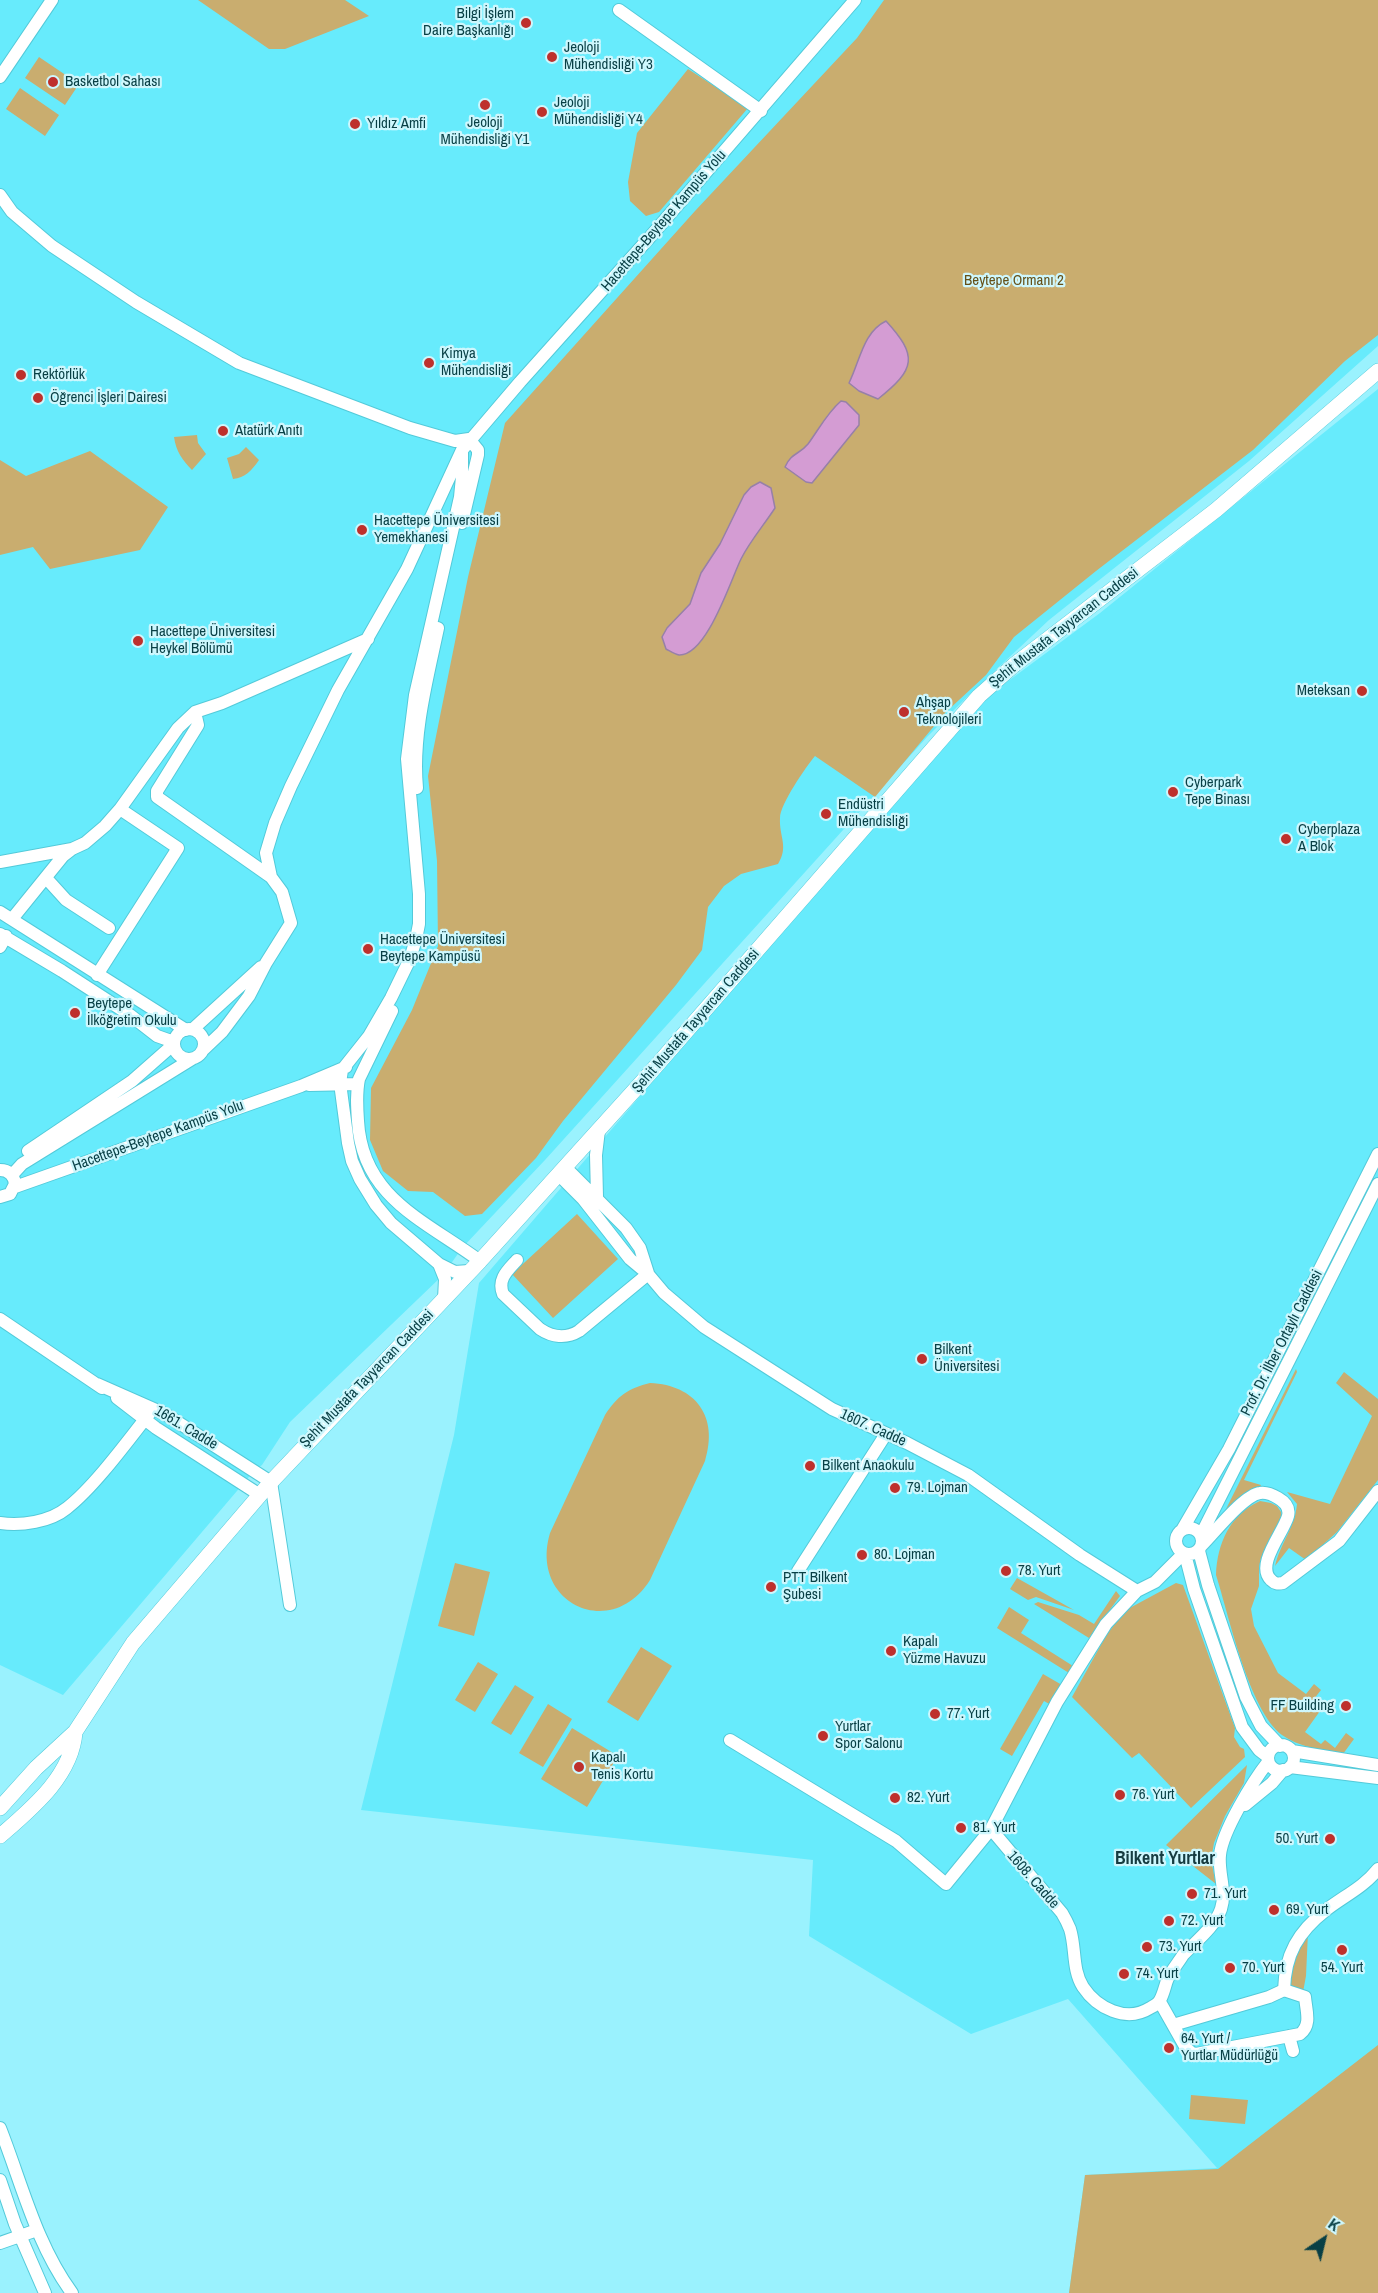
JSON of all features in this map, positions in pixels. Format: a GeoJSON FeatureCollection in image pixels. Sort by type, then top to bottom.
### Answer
{"type":"FeatureCollection","features":[{"type":"Feature","properties":{"kind":"main road","name":"Şehit Mustafa Tayyarcan Caddesi"},"geometry":{"type":"LineString","coordinates":[[0,1808],[36,1768],[75,1732],[133,1642],[271,1482],[562,1171],[989,687],[1014,665],[1216,510],[1378,371]]}},
{"type":"Feature","properties":{"kind":"main road","name":"Şehit Mustafa Tayyarcan Caddesi"},"geometry":{"type":"LineString","coordinates":[[0,1836],[28,1811],[53,1783],[74,1749],[75,1732]]}},
{"type":"Feature","properties":{"kind":"street"},"geometry":{"type":"LineString","coordinates":[[0,77],[52,0]]}},
{"type":"Feature","properties":{"kind":"street","name":"Hacettepe-Beytepe Kampüs Yolu"},"geometry":{"type":"LineString","coordinates":[[271,877],[266,853],[275,823],[333,700],[407,569],[466,444],[761,111],[855,0]]}},
{"type":"Feature","properties":{"kind":"street"},"geometry":{"type":"LineString","coordinates":[[618,10],[761,111]]}},
{"type":"Feature","properties":{"kind":"street"},"geometry":{"type":"LineString","coordinates":[[0,195],[12,212],[52,246],[136,302],[239,363],[410,428],[466,444],[478,450],[427,681],[416,753],[415,770],[426,881],[426,929],[408,981],[360,1078],[359,1134],[374,1176],[401,1207],[474,1266]]}},
{"type":"Feature","properties":{"kind":"street"},"geometry":{"type":"LineString","coordinates":[[301,1086],[344,1066],[362,1046],[380,1019],[402,977],[416,939],[419,924],[419,894],[407,759],[415,695],[460,497],[466,444]]}},
{"type":"Feature","properties":{"kind":"street"},"geometry":{"type":"LineString","coordinates":[[12,919],[63,856],[96,835],[120,809],[178,728],[195,712],[222,703],[368,639]]}},
{"type":"Feature","properties":{"kind":"street"},"geometry":{"type":"LineString","coordinates":[[8,1176],[22,1164],[202,1051],[222,1032],[249,996],[291,923],[282,892],[271,877],[157,797],[157,791],[198,725],[195,712]]}},
{"type":"Feature","properties":{"kind":"street"},"geometry":{"type":"LineString","coordinates":[[97,975],[178,848],[120,809]]}},
{"type":"Feature","properties":{"kind":"street"},"geometry":{"type":"LineString","coordinates":[[0,862],[72,849]]}},
{"type":"Feature","properties":{"kind":"street"},"geometry":{"type":"LineString","coordinates":[[46,878],[66,900],[109,928]]}},
{"type":"Feature","properties":{"kind":"street"},"geometry":{"type":"LineString","coordinates":[[0,912],[97,975],[203,1038],[202,1051]]}},
{"type":"Feature","properties":{"kind":"street"},"geometry":{"type":"LineString","coordinates":[[2,939],[130,1015],[157,1036],[174,1043],[179,1056],[192,1059]]}},
{"type":"Feature","properties":{"kind":"street"},"geometry":{"type":"LineString","coordinates":[[8,1176],[17,1158],[132,1081],[174,1043],[180,1032],[189,1029],[266,963]]}},
{"type":"Feature","properties":{"kind":"street"},"geometry":{"type":"LineString","coordinates":[[344,1066],[360,1078]]}},
{"type":"Feature","properties":{"kind":"street"},"geometry":{"type":"LineString","coordinates":[[344,1066],[339,1083],[352,1161],[376,1205],[391,1224],[439,1264],[455,1272],[474,1266]]}},
{"type":"Feature","properties":{"kind":"street"},"geometry":{"type":"LineString","coordinates":[[301,1086],[339,1083],[360,1078]]}},
{"type":"Feature","properties":{"kind":"street","name":"Hacettepe-Beytepe Kampüs Yolu"},"geometry":{"type":"LineString","coordinates":[[0,1197],[10,1194],[8,1176],[301,1086]]}},
{"type":"Feature","properties":{"kind":"street"},"geometry":{"type":"LineString","coordinates":[[597,1197],[596,1155],[599,1130]]}},
{"type":"Feature","properties":{"kind":"street","name":"Prof. Dr. İlber Ortaylı Caddesi"},"geometry":{"type":"LineString","coordinates":[[1182,1550],[1177,1536],[1229,1449],[1378,1154]]}},
{"type":"Feature","properties":{"kind":"street","name":"1607. Cadde"},"geometry":{"type":"LineString","coordinates":[[562,1171],[597,1197],[634,1239],[640,1248],[648,1274]]}},
{"type":"Feature","properties":{"kind":"street","name":"1607. Cadde"},"geometry":{"type":"LineString","coordinates":[[562,1171],[630,1258],[664,1293],[742,1353],[832,1409],[968,1475],[1080,1555],[1137,1590]]}},
{"type":"Feature","properties":{"kind":"street","name":"Prof. Dr. İlber Ortaylı Caddesi"},"geometry":{"type":"LineString","coordinates":[[1201,1543],[1378,1184]]}},
{"type":"Feature","properties":{"kind":"street"},"geometry":{"type":"LineString","coordinates":[[517,1260],[503,1278],[501,1291],[540,1329],[561,1337],[579,1331],[648,1274]]}},
{"type":"Feature","properties":{"kind":"street"},"geometry":{"type":"LineString","coordinates":[[439,1264],[445,1283],[444,1299]]}},
{"type":"Feature","properties":{"kind":"street","name":"1661. Cadde"},"geometry":{"type":"LineString","coordinates":[[0,1319],[260,1495]]}},
{"type":"Feature","properties":{"kind":"street","name":"1661. Cadde"},"geometry":{"type":"LineString","coordinates":[[97,1384],[154,1408],[271,1482]]}},
{"type":"Feature","properties":{"kind":"street"},"geometry":{"type":"LineString","coordinates":[[0,1523],[47,1519],[66,1509],[84,1492],[154,1408]]}},
{"type":"Feature","properties":{"kind":"street"},"geometry":{"type":"LineString","coordinates":[[798,1571],[886,1434]]}},
{"type":"Feature","properties":{"kind":"street"},"geometry":{"type":"LineString","coordinates":[[271,1482],[290,1605]]}},
{"type":"Feature","properties":{"kind":"street"},"geometry":{"type":"LineString","coordinates":[[1182,1550],[1192,1554],[1245,1500],[1263,1492],[1285,1503],[1289,1516],[1270,1552],[1266,1568],[1272,1582],[1283,1583],[1339,1541],[1378,1491]]}},
{"type":"Feature","properties":{"kind":"street"},"geometry":{"type":"LineString","coordinates":[[1182,1530],[1194,1529],[1201,1543],[1208,1585],[1246,1696],[1261,1726],[1280,1746]]}},
{"type":"Feature","properties":{"kind":"street"},"geometry":{"type":"LineString","coordinates":[[730,1740],[896,1841],[946,1884],[991,1829],[1057,1702],[1106,1624],[1137,1590],[1155,1582],[1182,1550]]}},
{"type":"Feature","properties":{"kind":"street"},"geometry":{"type":"LineString","coordinates":[[1182,1550],[1242,1727],[1271,1766],[1378,1778]]}},
{"type":"Feature","properties":{"kind":"street"},"geometry":{"type":"LineString","coordinates":[[1173,2025],[1269,1997],[1284,1990],[1305,1996],[1308,2023],[1306,2030],[1300,2034],[1197,2054],[1186,2048],[1173,2025],[1160,2002],[1174,1968],[1221,1911],[1223,1887],[1219,1865],[1220,1852],[1238,1812],[1273,1748],[1280,1746],[1290,1748],[1292,1751],[1378,1765]]}},
{"type":"Feature","properties":{"kind":"street"},"geometry":{"type":"LineString","coordinates":[[1238,1812],[1294,1762],[1292,1751]]}},
{"type":"Feature","properties":{"kind":"street","name":"1608. Cadde"},"geometry":{"type":"LineString","coordinates":[[991,1829],[1062,1913],[1070,1929],[1076,1972],[1081,1985],[1091,1997],[1105,2008],[1120,2013],[1134,2014],[1145,2011],[1160,2002]]}},
{"type":"Feature","properties":{"kind":"street"},"geometry":{"type":"LineString","coordinates":[[1284,1990],[1284,1970],[1297,1938],[1327,1909],[1370,1879],[1378,1869]]}},
{"type":"Feature","properties":{"kind":"street"},"geometry":{"type":"LineString","coordinates":[[1289,2036],[1293,2051]]}},
{"type":"Feature","properties":{"kind":"street"},"geometry":{"type":"LineString","coordinates":[[0,2128],[37,2230],[58,2274],[72,2293]]}},
{"type":"Feature","properties":{"kind":"street"},"geometry":{"type":"LineString","coordinates":[[0,2180],[42,2290],[58,2274]]}},
{"type":"Feature","properties":{"kind":"street"},"geometry":{"type":"LineString","coordinates":[[0,2243],[37,2230]]}},
{"type":"Feature","properties":{"kind":"shaded area","name":"Hacettepe Üniversitesi Beytepe Kampüsü"},"geometry":{"type":"Polygon","coordinates":[[[0,0],[1378,0],[1378,346],[1249,461],[1049,620],[927,737],[545,1160],[462,1248],[443,1275],[290,1422],[262,1465],[254,1471],[63,1695],[0,1665],[0,0]]]}},
{"type":"Feature","properties":{"kind":"shaded area"},"geometry":{"type":"Polygon","coordinates":[[[886,321],[904,344],[908,353],[908,362],[900,379],[878,399],[859,391],[849,383],[867,340],[878,326],[886,321]]]}},
{"type":"Feature","properties":{"kind":"shaded area","name":"Bilkent Üniversitesi"},"geometry":{"type":"Polygon","coordinates":[[[1378,389],[1378,2293],[1069,2293],[1085,2175],[1217,2168],[1068,1999],[971,2034],[809,1936],[813,1860],[361,1810],[454,1435],[479,1283],[980,702],[1100,613],[1378,389]]]}},
{"type":"Feature","properties":{"kind":"shaded area"},"geometry":{"type":"Polygon","coordinates":[[[841,401],[846,402],[859,415],[859,425],[812,483],[806,482],[785,467],[790,459],[808,444],[827,416],[841,401]]]}},
{"type":"Feature","properties":{"kind":"shaded area"},"geometry":{"type":"Polygon","coordinates":[[[760,482],[771,488],[775,508],[741,559],[717,615],[699,643],[689,652],[679,655],[666,649],[662,637],[667,628],[690,604],[701,573],[720,544],[744,495],[760,482]]]}},
{"type":"Feature","properties":{"kind":"green space"},"geometry":{"type":"Polygon","coordinates":[[[198,0],[345,0],[369,16],[285,49],[269,49],[198,0]]]}},
{"type":"Feature","properties":{"kind":"green space","name":"Beytepe Ormanı 2"},"geometry":{"type":"Polygon","coordinates":[[[884,0],[1378,0],[1378,335],[1345,361],[1253,450],[1014,637],[986,675],[945,713],[875,797],[815,756],[794,786],[781,812],[783,852],[778,864],[741,874],[724,886],[708,907],[702,950],[676,985],[563,1121],[536,1158],[482,1214],[465,1216],[433,1192],[408,1191],[383,1171],[370,1140],[371,1088],[412,1010],[438,946],[437,861],[428,776],[468,577],[505,423],[695,211],[857,38],[884,0]]]}},
{"type":"Feature","properties":{"kind":"green space","name":"Basketbol Sahası"},"geometry":{"type":"Polygon","coordinates":[[[39,57],[79,84],[65,105],[25,78],[39,57]]]}},
{"type":"Feature","properties":{"kind":"green space"},"geometry":{"type":"Polygon","coordinates":[[[688,69],[748,108],[659,212],[646,216],[630,201],[628,182],[637,133],[688,69]]]}},
{"type":"Feature","properties":{"kind":"green space","name":"Basketbol Sahası"},"geometry":{"type":"Polygon","coordinates":[[[20,88],[59,115],[45,136],[6,109],[20,88]]]}},
{"type":"Feature","properties":{"kind":"green space"},"geometry":{"type":"Polygon","coordinates":[[[197,435],[198,443],[206,454],[192,470],[180,455],[174,437],[197,435]]]}},
{"type":"Feature","properties":{"kind":"green space"},"geometry":{"type":"Polygon","coordinates":[[[246,447],[259,460],[248,473],[233,479],[227,458],[239,454],[246,447]]]}},
{"type":"Feature","properties":{"kind":"green space"},"geometry":{"type":"Polygon","coordinates":[[[90,451],[168,507],[140,550],[50,569],[33,547],[0,555],[0,460],[26,476],[90,451]]]}},
{"type":"Feature","properties":{"kind":"green space"},"geometry":{"type":"Polygon","coordinates":[[[577,1214],[618,1259],[553,1318],[512,1274],[577,1214]]]}},
{"type":"Feature","properties":{"kind":"green space"},"geometry":{"type":"Polygon","coordinates":[[[1296,1369],[1297,1372],[1244,1480],[1261,1485],[1260,1488],[1242,1495],[1222,1517],[1296,1369]]]}},
{"type":"Feature","properties":{"kind":"green space"},"geometry":{"type":"Polygon","coordinates":[[[1344,1372],[1378,1399],[1378,1480],[1337,1532],[1306,1560],[1289,1548],[1275,1566],[1296,1512],[1297,1504],[1287,1492],[1330,1504],[1372,1416],[1336,1383],[1344,1372]]]}},
{"type":"Feature","properties":{"kind":"green space"},"geometry":{"type":"Polygon","coordinates":[[[650,1383],[680,1390],[700,1406],[709,1431],[709,1445],[705,1461],[650,1580],[634,1599],[615,1609],[596,1611],[577,1606],[562,1595],[551,1579],[547,1558],[550,1533],[605,1415],[624,1394],[650,1383]]]}},
{"type":"Feature","properties":{"kind":"green space"},"geometry":{"type":"Polygon","coordinates":[[[1260,1501],[1277,1506],[1282,1519],[1261,1558],[1259,1586],[1251,1609],[1254,1626],[1278,1673],[1306,1694],[1314,1684],[1321,1690],[1310,1704],[1320,1711],[1305,1732],[1321,1744],[1325,1740],[1335,1748],[1346,1733],[1354,1739],[1343,1754],[1303,1745],[1288,1739],[1270,1723],[1250,1684],[1234,1637],[1216,1575],[1219,1552],[1222,1541],[1233,1522],[1260,1501]]]}},
{"type":"Feature","properties":{"kind":"green space"},"geometry":{"type":"Polygon","coordinates":[[[455,1563],[490,1572],[474,1636],[438,1626],[455,1563]]]}},
{"type":"Feature","properties":{"kind":"green space"},"geometry":{"type":"Polygon","coordinates":[[[1017,1578],[1074,1610],[1036,1597],[1028,1600],[1010,1589],[1017,1578]]]}},
{"type":"Feature","properties":{"kind":"green space"},"geometry":{"type":"Polygon","coordinates":[[[1176,1583],[1183,1585],[1235,1728],[1234,1737],[1244,1749],[1245,1757],[1191,1808],[1139,1753],[1132,1758],[1072,1697],[1107,1634],[1126,1610],[1176,1583]]]}},
{"type":"Feature","properties":{"kind":"green space"},"geometry":{"type":"Polygon","coordinates":[[[1116,1591],[1120,1596],[1089,1638],[1034,1604],[1038,1602],[1079,1615],[1094,1624],[1116,1591]]]}},
{"type":"Feature","properties":{"kind":"green space"},"geometry":{"type":"Polygon","coordinates":[[[1009,1607],[1029,1620],[1021,1633],[1073,1666],[1069,1673],[997,1628],[1009,1607]]]}},
{"type":"Feature","properties":{"kind":"green space"},"geometry":{"type":"Polygon","coordinates":[[[641,1647],[672,1666],[638,1721],[607,1702],[641,1647]]]}},
{"type":"Feature","properties":{"kind":"green space"},"geometry":{"type":"Polygon","coordinates":[[[478,1662],[498,1674],[475,1712],[455,1700],[478,1662]]]}},
{"type":"Feature","properties":{"kind":"green space"},"geometry":{"type":"Polygon","coordinates":[[[1043,1674],[1062,1685],[1051,1705],[1044,1701],[1012,1756],[1000,1749],[1043,1674]]]}},
{"type":"Feature","properties":{"kind":"green space"},"geometry":{"type":"Polygon","coordinates":[[[515,1685],[534,1697],[511,1735],[491,1723],[515,1685]]]}},
{"type":"Feature","properties":{"kind":"green space"},"geometry":{"type":"Polygon","coordinates":[[[548,1704],[572,1719],[543,1767],[519,1753],[548,1704]]]}},
{"type":"Feature","properties":{"kind":"green space","name":"Kapalı Tenis Kortu"},"geometry":{"type":"Polygon","coordinates":[[[572,1728],[618,1756],[587,1807],[541,1779],[572,1728]]]}},
{"type":"Feature","properties":{"kind":"green space"},"geometry":{"type":"Polygon","coordinates":[[[1247,1765],[1244,1783],[1225,1816],[1214,1843],[1211,1860],[1216,1884],[1166,1845],[1247,1765]]]}},
{"type":"Feature","properties":{"kind":"green space"},"geometry":{"type":"Polygon","coordinates":[[[1308,1932],[1303,1992],[1288,1988],[1295,1950],[1308,1932]]]}},
{"type":"Feature","properties":{"kind":"green space"},"geometry":{"type":"Polygon","coordinates":[[[1378,2045],[1378,2293],[1069,2293],[1085,2175],[1218,2169],[1378,2045]]]}},
{"type":"Feature","properties":{"kind":"green space"},"geometry":{"type":"Polygon","coordinates":[[[1191,2095],[1248,2100],[1245,2124],[1189,2119],[1191,2095]]]}},
{"type":"Feature","properties":{"kind":"place","name":"Bilgi İşlem Daire Başkanlığı"},"geometry":{"type":"Point","coordinates":[526,23]}},
{"type":"Feature","properties":{"kind":"place","name":"Jeoloji Mühendisliği Y3"},"geometry":{"type":"Point","coordinates":[552,57]}},
{"type":"Feature","properties":{"kind":"place","name":"Basketbol Sahası"},"geometry":{"type":"Point","coordinates":[53,82]}},
{"type":"Feature","properties":{"kind":"place","name":"Jeoloji Mühendisliği Y1"},"geometry":{"type":"Point","coordinates":[485,105]}},
{"type":"Feature","properties":{"kind":"place","name":"Jeoloji Mühendisliği Y4"},"geometry":{"type":"Point","coordinates":[542,112]}},
{"type":"Feature","properties":{"kind":"place","name":"Yıldız Amfi"},"geometry":{"type":"Point","coordinates":[355,124]}},
{"type":"Feature","properties":{"kind":"place","name":"Kimya Mühendisliği"},"geometry":{"type":"Point","coordinates":[429,363]}},
{"type":"Feature","properties":{"kind":"place","name":"Rektörlük"},"geometry":{"type":"Point","coordinates":[21,375]}},
{"type":"Feature","properties":{"kind":"place","name":"Öğrenci İşleri Dairesi"},"geometry":{"type":"Point","coordinates":[38,398]}},
{"type":"Feature","properties":{"kind":"place","name":"Atatürk Anıtı"},"geometry":{"type":"Point","coordinates":[223,431]}},
{"type":"Feature","properties":{"kind":"place","name":"Hacettepe Üniversitesi Yemekhanesi"},"geometry":{"type":"Point","coordinates":[362,530]}},
{"type":"Feature","properties":{"kind":"place","name":"Hacettepe Üniversitesi Heykel Bölümü"},"geometry":{"type":"Point","coordinates":[138,641]}},
{"type":"Feature","properties":{"kind":"place","name":"Meteksan"},"geometry":{"type":"Point","coordinates":[1362,691]}},
{"type":"Feature","properties":{"kind":"place","name":"Ahşap Teknolojileri"},"geometry":{"type":"Point","coordinates":[904,712]}},
{"type":"Feature","properties":{"kind":"place","name":"Cyberpark Tepe Binası"},"geometry":{"type":"Point","coordinates":[1173,792]}},
{"type":"Feature","properties":{"kind":"place","name":"Endüstri Mühendisliği"},"geometry":{"type":"Point","coordinates":[826,814]}},
{"type":"Feature","properties":{"kind":"place","name":"Cyberplaza A Blok"},"geometry":{"type":"Point","coordinates":[1286,839]}},
{"type":"Feature","properties":{"kind":"place","name":"Hacettepe Üniversitesi Beytepe Kampüsü"},"geometry":{"type":"Point","coordinates":[368,949]}},
{"type":"Feature","properties":{"kind":"place","name":"Beytepe İlköğretim Okulu"},"geometry":{"type":"Point","coordinates":[75,1013]}},
{"type":"Feature","properties":{"kind":"place","name":"Bilkent Üniversitesi"},"geometry":{"type":"Point","coordinates":[922,1359]}},
{"type":"Feature","properties":{"kind":"place","name":"Bilkent Anaokulu"},"geometry":{"type":"Point","coordinates":[810,1466]}},
{"type":"Feature","properties":{"kind":"place","name":"79. Lojman"},"geometry":{"type":"Point","coordinates":[895,1488]}},
{"type":"Feature","properties":{"kind":"place","name":"80. Lojman"},"geometry":{"type":"Point","coordinates":[862,1555]}},
{"type":"Feature","properties":{"kind":"place","name":"78. Yurt"},"geometry":{"type":"Point","coordinates":[1006,1571]}},
{"type":"Feature","properties":{"kind":"place","name":"PTT Bilkent Şubesi"},"geometry":{"type":"Point","coordinates":[771,1587]}},
{"type":"Feature","properties":{"kind":"place","name":"Kapalı Yüzme Havuzu"},"geometry":{"type":"Point","coordinates":[891,1651]}},
{"type":"Feature","properties":{"kind":"place","name":"FF Building"},"geometry":{"type":"Point","coordinates":[1346,1706]}},
{"type":"Feature","properties":{"kind":"place","name":"77. Yurt"},"geometry":{"type":"Point","coordinates":[935,1714]}},
{"type":"Feature","properties":{"kind":"place","name":"Yurtlar Spor Salonu"},"geometry":{"type":"Point","coordinates":[823,1736]}},
{"type":"Feature","properties":{"kind":"place","name":"Kapalı Tenis Kortu"},"geometry":{"type":"Point","coordinates":[579,1767]}},
{"type":"Feature","properties":{"kind":"place","name":"76. Yurt"},"geometry":{"type":"Point","coordinates":[1120,1795]}},
{"type":"Feature","properties":{"kind":"place","name":"82. Yurt"},"geometry":{"type":"Point","coordinates":[895,1798]}},
{"type":"Feature","properties":{"kind":"place","name":"81. Yurt"},"geometry":{"type":"Point","coordinates":[961,1828]}},
{"type":"Feature","properties":{"kind":"place","name":"50. Yurt"},"geometry":{"type":"Point","coordinates":[1330,1839]}},
{"type":"Feature","properties":{"kind":"place","name":"71. Yurt"},"geometry":{"type":"Point","coordinates":[1192,1894]}},
{"type":"Feature","properties":{"kind":"place","name":"69. Yurt"},"geometry":{"type":"Point","coordinates":[1274,1910]}},
{"type":"Feature","properties":{"kind":"place","name":"72. Yurt"},"geometry":{"type":"Point","coordinates":[1169,1921]}},
{"type":"Feature","properties":{"kind":"place","name":"73. Yurt"},"geometry":{"type":"Point","coordinates":[1147,1947]}},
{"type":"Feature","properties":{"kind":"place","name":"54. Yurt"},"geometry":{"type":"Point","coordinates":[1342,1950]}},
{"type":"Feature","properties":{"kind":"place","name":"70. Yurt"},"geometry":{"type":"Point","coordinates":[1230,1968]}},
{"type":"Feature","properties":{"kind":"place","name":"74. Yurt"},"geometry":{"type":"Point","coordinates":[1124,1974]}},
{"type":"Feature","properties":{"kind":"place","name":"64. Yurt / Yurtlar Müdürlüğü"},"geometry":{"type":"Point","coordinates":[1169,2048]}},
{"type":"Feature","properties":{"kind":"district","name":"Bilkent Yurtlar"},"geometry":{"type":"Point","coordinates":[1165,1859]}}]}
